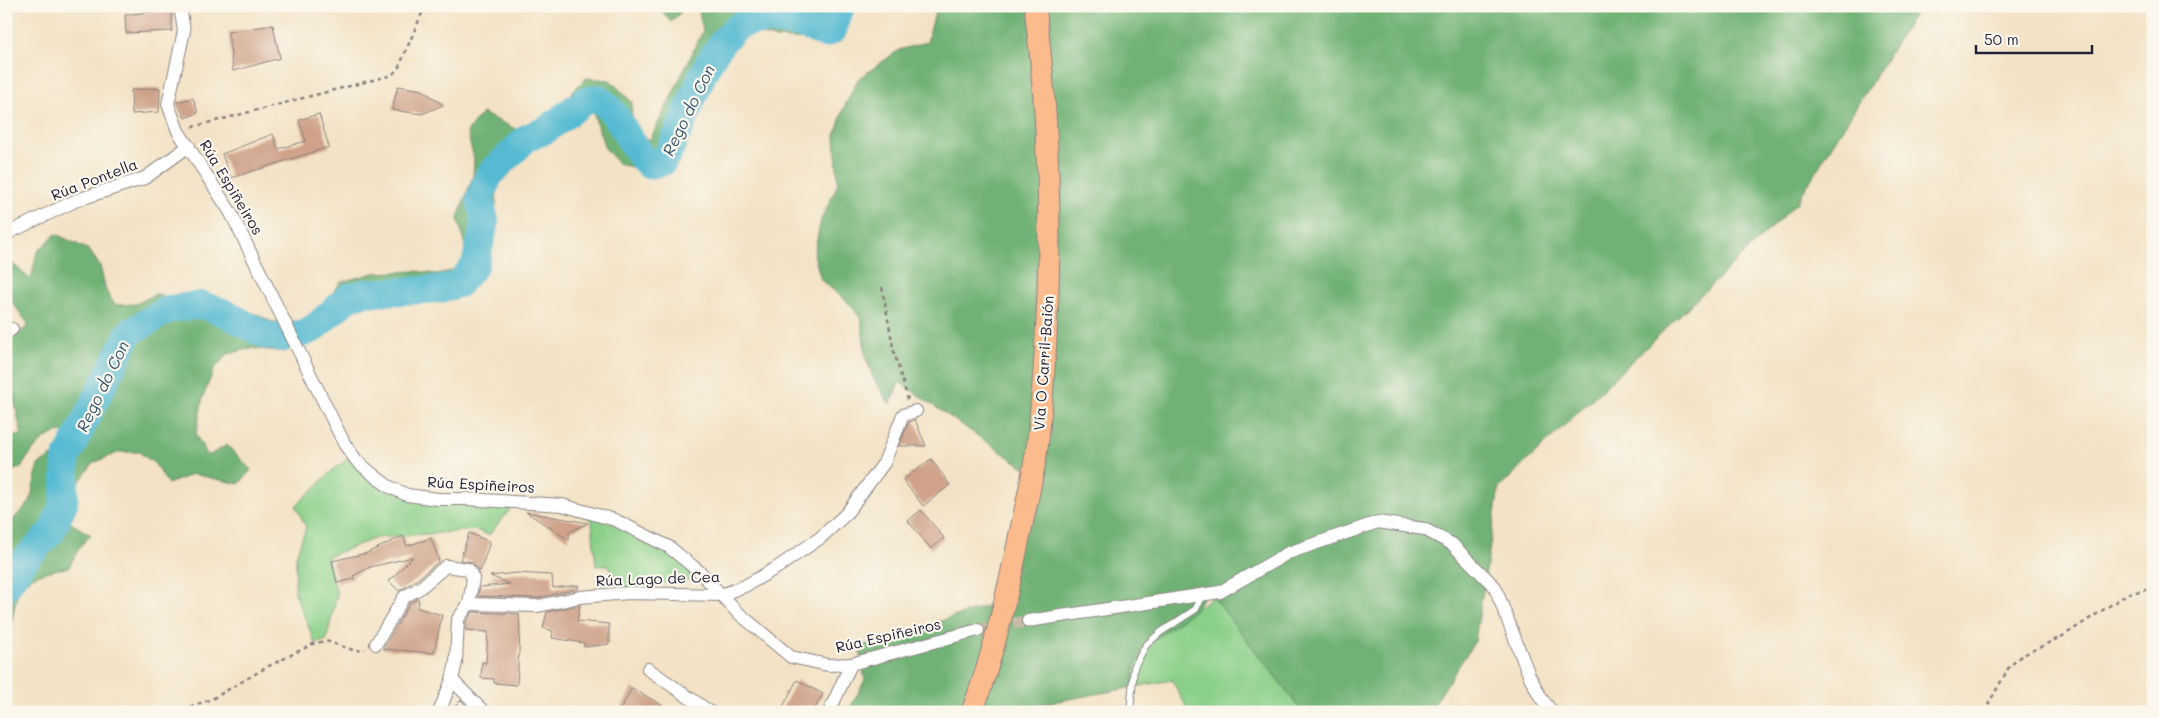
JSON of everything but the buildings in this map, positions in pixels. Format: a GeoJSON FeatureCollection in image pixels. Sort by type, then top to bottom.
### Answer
{"type":"FeatureCollection","features":[{"type":"Feature","properties":{"kind":"highway","name":"Vía O Carril-Baión"},"geometry":{"type":"LineString","coordinates":[[972,712],[985,678],[1006,600],[1037,441],[1049,278],[1042,60],[1035,6]]}},
{"type":"Feature","properties":{"kind":"street","name":"Rúa Espiñeiros"},"geometry":{"type":"LineString","coordinates":[[180,6],[184,31]]}},
{"type":"Feature","properties":{"kind":"street","name":"Rúa Espiñeiros"},"geometry":{"type":"LineString","coordinates":[[189,6],[168,104],[178,131],[231,213],[346,445],[356,460],[371,474],[388,486],[407,494],[438,499],[562,505],[615,520],[669,547],[701,573],[736,611],[791,657],[828,666],[850,664],[978,630]]}},
{"type":"Feature","properties":{"kind":"street","name":"Rúa Pontella"},"geometry":{"type":"LineString","coordinates":[[6,234],[77,200],[145,178],[189,146]]}},
{"type":"Feature","properties":{"kind":"street"},"geometry":{"type":"LineString","coordinates":[[903,415],[916,411]]}},
{"type":"Feature","properties":{"kind":"street","name":"Rúa Lago de Cea"},"geometry":{"type":"LineString","coordinates":[[468,604],[538,606],[580,597],[629,593],[721,595],[745,586],[778,567],[820,538],[846,514],[884,464],[903,415]]}},
{"type":"Feature","properties":{"kind":"street"},"geometry":{"type":"LineString","coordinates":[[1028,621],[1220,592],[1288,553],[1378,522],[1424,530],[1452,544],[1495,586],[1529,675],[1541,698],[1552,712]]}},
{"type":"Feature","properties":{"kind":"street"},"geometry":{"type":"LineString","coordinates":[[376,644],[404,597],[420,588],[446,566],[468,569],[473,578],[468,604],[458,619],[456,662],[452,680],[439,712]]}},
{"type":"Feature","properties":{"kind":"street"},"geometry":{"type":"LineString","coordinates":[[829,712],[850,664]]}},
{"type":"Feature","properties":{"kind":"street"},"geometry":{"type":"LineString","coordinates":[[648,669],[710,712]]}},
{"type":"Feature","properties":{"kind":"street"},"geometry":{"type":"LineString","coordinates":[[452,680],[484,712]]}},
{"type":"Feature","properties":{"kind":"lane"},"geometry":{"type":"LineString","coordinates":[[1130,712],[1134,667],[1146,645],[1161,632],[1196,608],[1203,594]]}},
{"type":"Feature","properties":{"kind":"path"},"geometry":{"type":"LineString","coordinates":[[178,131],[392,75],[399,67],[425,6]]}},
{"type":"Feature","properties":{"kind":"path"},"geometry":{"type":"LineString","coordinates":[[882,287],[894,352],[908,400],[903,415]]}},
{"type":"Feature","properties":{"kind":"path"},"geometry":{"type":"LineString","coordinates":[[1984,712],[2010,666],[2021,656],[2063,636],[2129,593],[2153,589]]}},
{"type":"Feature","properties":{"kind":"path"},"geometry":{"type":"LineString","coordinates":[[175,712],[212,700],[267,667],[315,644],[326,641],[356,651],[376,644]]}},
{"type":"Feature","properties":{"kind":"green space"},"geometry":{"type":"Polygon","coordinates":[[[658,6],[681,6],[680,13],[671,22],[658,6]]]}},
{"type":"Feature","properties":{"kind":"green space"},"geometry":{"type":"Polygon","coordinates":[[[698,6],[849,6],[840,31],[827,41],[774,38],[750,32],[736,46],[717,72],[678,160],[662,174],[619,164],[605,148],[592,109],[508,167],[497,191],[494,227],[488,253],[481,270],[453,294],[361,301],[317,337],[285,352],[251,348],[228,354],[214,369],[203,397],[196,435],[208,456],[227,445],[251,470],[239,484],[193,474],[168,484],[155,464],[139,452],[120,452],[93,463],[77,485],[69,522],[91,535],[81,545],[69,567],[34,576],[22,586],[11,622],[6,631],[6,565],[13,564],[6,552],[6,527],[30,502],[38,465],[62,450],[66,432],[52,435],[45,439],[29,455],[21,468],[6,472],[6,438],[22,435],[6,366],[6,344],[29,325],[6,294],[6,258],[31,280],[37,252],[56,234],[89,250],[100,266],[106,291],[115,305],[136,304],[156,294],[182,301],[207,298],[259,315],[272,322],[300,321],[325,303],[341,282],[374,273],[416,271],[436,274],[451,271],[465,260],[465,245],[458,218],[473,176],[474,158],[467,132],[482,113],[522,132],[549,115],[586,78],[610,80],[632,102],[633,120],[637,129],[650,140],[703,31],[698,6]]]}},
{"type":"Feature","properties":{"kind":"green space"},"geometry":{"type":"Polygon","coordinates":[[[937,6],[1919,6],[1795,205],[1499,488],[1475,641],[1429,712],[1303,712],[1207,589],[1196,609],[1146,645],[1134,667],[1134,687],[999,712],[848,712],[865,680],[859,647],[1006,600],[1032,473],[899,382],[890,404],[875,382],[866,358],[861,319],[849,303],[821,280],[814,254],[821,220],[838,184],[835,136],[843,110],[858,79],[899,50],[927,42],[937,6]]]}},
{"type":"Feature","properties":{"kind":"green space"},"geometry":{"type":"Polygon","coordinates":[[[353,455],[407,495],[516,502],[489,535],[475,530],[376,538],[327,557],[337,594],[326,641],[315,643],[295,593],[296,556],[306,527],[296,506],[334,469],[353,455]]]}},
{"type":"Feature","properties":{"kind":"green space"},"geometry":{"type":"Polygon","coordinates":[[[582,511],[669,547],[710,583],[697,579],[620,589],[609,565],[596,566],[592,522],[582,511]]]}},
{"type":"Feature","properties":{"kind":"green space"},"geometry":{"type":"Polygon","coordinates":[[[1220,592],[1307,712],[1189,712],[1172,680],[1134,687],[1134,667],[1161,632],[1220,592]]]}},
{"type":"Feature","properties":{"kind":"waterway","name":"Rego do Con"},"geometry":{"type":"LineString","coordinates":[[301,334],[313,329],[349,297],[365,293],[441,289],[459,284],[475,265],[485,222],[480,199],[489,175],[527,138],[546,130],[583,102],[597,98],[606,104],[649,165],[663,162],[713,56],[724,40],[736,28],[754,21],[780,21],[799,24],[824,34],[833,30],[841,6]]}},
{"type":"Feature","properties":{"kind":"waterway","name":"Rego do Con"},"geometry":{"type":"LineString","coordinates":[[6,587],[21,564],[52,531],[64,503],[66,459],[129,333],[169,309],[202,305],[225,313],[265,335],[283,338]]}},
{"type":"Feature","properties":{"kind":"tunnel"},"geometry":{"type":"LineString","coordinates":[[978,630],[1028,621]]}}]}
